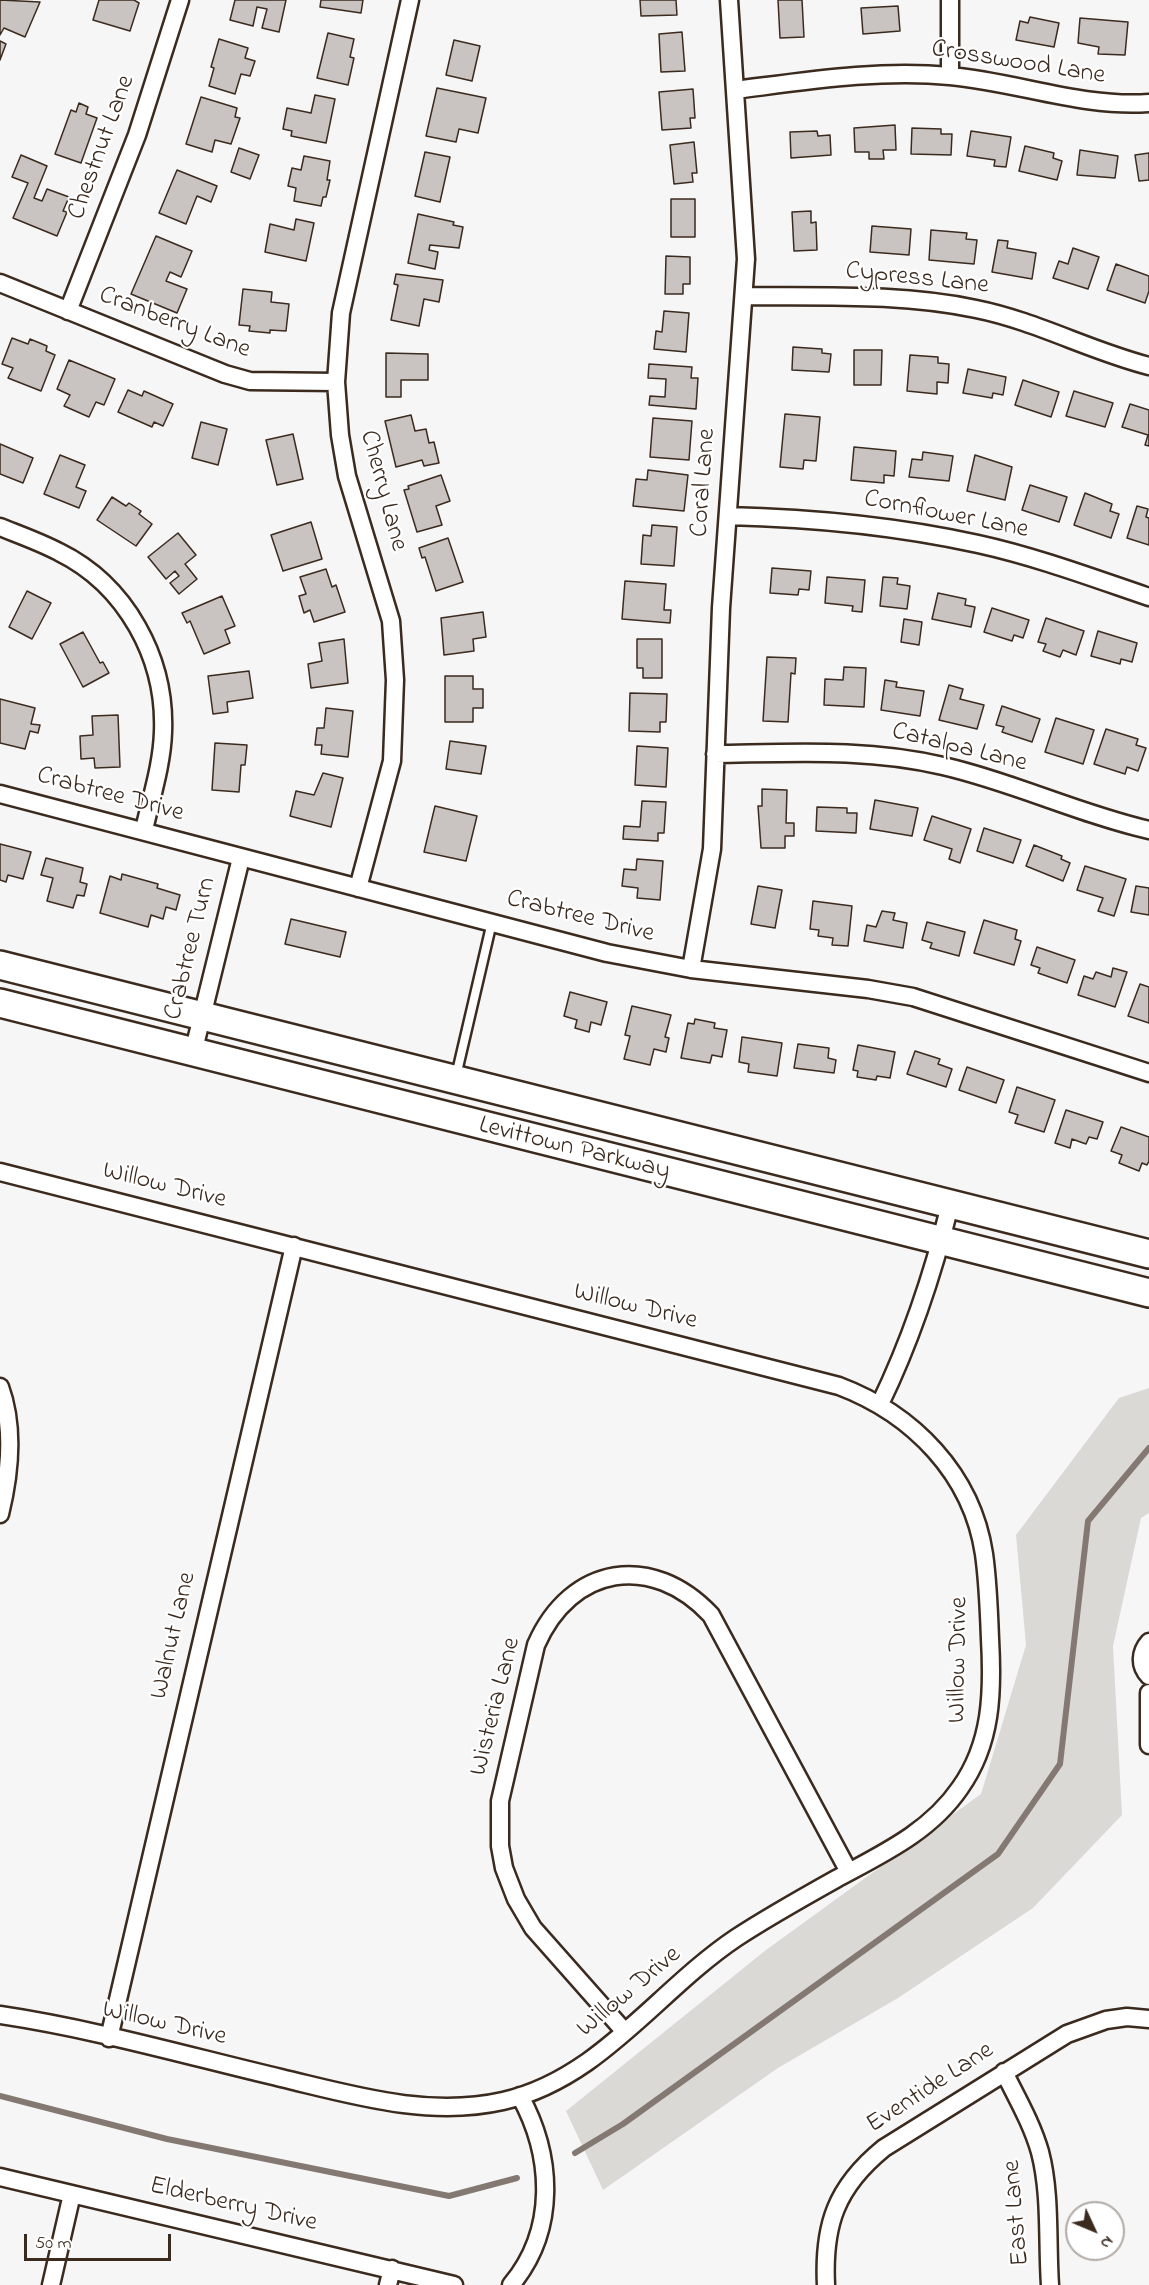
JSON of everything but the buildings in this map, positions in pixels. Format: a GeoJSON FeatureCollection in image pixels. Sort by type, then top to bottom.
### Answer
{"type":"FeatureCollection","features":[{"type":"Feature","properties":{"kind":"main road","name":"Levittown Parkway"},"geometry":{"type":"LineString","coordinates":[[0,965],[1149,1254]]}},
{"type":"Feature","properties":{"kind":"main road","name":"Levittown Parkway"},"geometry":{"type":"LineString","coordinates":[[0,1003],[1149,1293]]}},
{"type":"Feature","properties":{"kind":"street","name":"Chestnut Lane"},"geometry":{"type":"LineString","coordinates":[[68,311],[137,135],[180,0]]}},
{"type":"Feature","properties":{"kind":"street","name":"Cherry Lane"},"geometry":{"type":"LineString","coordinates":[[358,888],[392,761],[395,680],[391,621],[347,476],[340,435],[336,382],[341,313],[410,0]]}},
{"type":"Feature","properties":{"kind":"street","name":"Coral Lane"},"geometry":{"type":"LineString","coordinates":[[691,969],[712,849],[721,608],[746,259],[743,176],[729,0]]}},
{"type":"Feature","properties":{"kind":"street"},"geometry":{"type":"LineString","coordinates":[[950,0],[950,76]]}},
{"type":"Feature","properties":{"kind":"street","name":"Crosswood Lane"},"geometry":{"type":"LineString","coordinates":[[735,90],[839,77],[912,74],[950,76],[1009,84],[1098,104],[1149,103]]}},
{"type":"Feature","properties":{"kind":"street","name":"Cranberry Lane"},"geometry":{"type":"LineString","coordinates":[[0,283],[195,364],[233,376],[250,381],[336,382]]}},
{"type":"Feature","properties":{"kind":"street","name":"Cypress Lane"},"geometry":{"type":"LineString","coordinates":[[744,296],[917,301],[975,308],[1036,324],[1149,366]]}},
{"type":"Feature","properties":{"kind":"street","name":"Cornflower Lane"},"geometry":{"type":"LineString","coordinates":[[728,516],[844,523],[921,532],[1038,559],[1149,597]]}},
{"type":"Feature","properties":{"kind":"street"},"geometry":{"type":"LineString","coordinates":[[0,527],[60,552],[93,573],[111,591],[135,622],[147,645],[156,669],[163,707],[163,733],[160,759],[144,830]]}},
{"type":"Feature","properties":{"kind":"street","name":"Catalpa Lane"},"geometry":{"type":"LineString","coordinates":[[715,753],[860,753],[887,756],[967,772],[1149,830]]}},
{"type":"Feature","properties":{"kind":"street","name":"Crabtree Drive"},"geometry":{"type":"LineString","coordinates":[[0,794],[492,921],[607,953],[691,969],[868,988],[913,997],[1149,1073]]}},
{"type":"Feature","properties":{"kind":"street","name":"Crabtree Turn"},"geometry":{"type":"LineString","coordinates":[[194,1053],[241,858]]}},
{"type":"Feature","properties":{"kind":"street","name":"Willow Drive"},"geometry":{"type":"LineString","coordinates":[[0,1172],[839,1386],[880,1404],[900,1417],[942,1457],[961,1486],[975,1517],[984,1551],[988,1591],[990,1712],[975,1762],[946,1806],[906,1840],[732,1941],[625,2032],[571,2074],[520,2096],[472,2106],[413,2106],[0,2015]]}},
{"type":"Feature","properties":{"kind":"street"},"geometry":{"type":"LineString","coordinates":[[880,1404],[900,1364],[941,1241],[950,1205]]}},
{"type":"Feature","properties":{"kind":"street","name":"Walnut Lane"},"geometry":{"type":"LineString","coordinates":[[109,2038],[294,1246]]}},
{"type":"Feature","properties":{"kind":"street"},"geometry":{"type":"LineString","coordinates":[[0,1387],[9,1442],[9,1467],[0,1515]]}},
{"type":"Feature","properties":{"kind":"street","name":"Wisteria Lane"},"geometry":{"type":"LineString","coordinates":[[625,2032],[533,1928],[516,1899],[500,1846],[500,1802],[536,1645],[550,1617],[571,1594],[585,1586],[622,1575],[661,1579],[695,1598],[711,1615],[849,1872]]}},
{"type":"Feature","properties":{"kind":"street"},"geometry":{"type":"LineString","coordinates":[[1149,1642],[1141,1659],[1144,1671],[1149,1676]]}},
{"type":"Feature","properties":{"kind":"street"},"geometry":{"type":"LineString","coordinates":[[1149,1693],[1149,1745]]}},
{"type":"Feature","properties":{"kind":"street","name":"Eventide Lane"},"geometry":{"type":"LineString","coordinates":[[826,2285],[825,2249],[830,2220],[851,2180],[884,2148],[1004,2072],[1086,2025],[1127,2017],[1149,2019]]}},
{"type":"Feature","properties":{"kind":"street","name":"East Lane"},"geometry":{"type":"LineString","coordinates":[[1004,2072],[1040,2152],[1044,2178],[1050,2285]]}},
{"type":"Feature","properties":{"kind":"street"},"geometry":{"type":"LineString","coordinates":[[511,2285],[535,2244],[543,2217],[546,2187],[541,2144],[532,2118],[520,2096]]}},
{"type":"Feature","properties":{"kind":"street","name":"Elderberry Drive"},"geometry":{"type":"LineString","coordinates":[[0,2176],[390,2277],[454,2285]]}},
{"type":"Feature","properties":{"kind":"street"},"geometry":{"type":"LineString","coordinates":[[51,2285],[72,2194]]}},
{"type":"Feature","properties":{"kind":"lane"},"geometry":{"type":"LineString","coordinates":[[455,1080],[492,921]]}},
{"type":"Feature","properties":{"kind":"shaded area"},"geometry":{"type":"Polygon","coordinates":[[[1149,1388],[1149,1513],[1141,1518],[1113,1646],[1122,1815],[1033,1908],[898,1998],[778,2068],[603,2190],[566,2111],[766,1950],[981,1794],[1026,1645],[1016,1535],[1119,1398],[1149,1388]]]}},
{"type":"Feature","properties":{"kind":"waterway"},"geometry":{"type":"LineString","coordinates":[[575,2153],[623,2124],[998,1854],[1060,1764],[1088,1521],[1149,1448]]}},
{"type":"Feature","properties":{"kind":"waterway"},"geometry":{"type":"LineString","coordinates":[[0,2096],[167,2139],[449,2196],[517,2178]]}}]}
